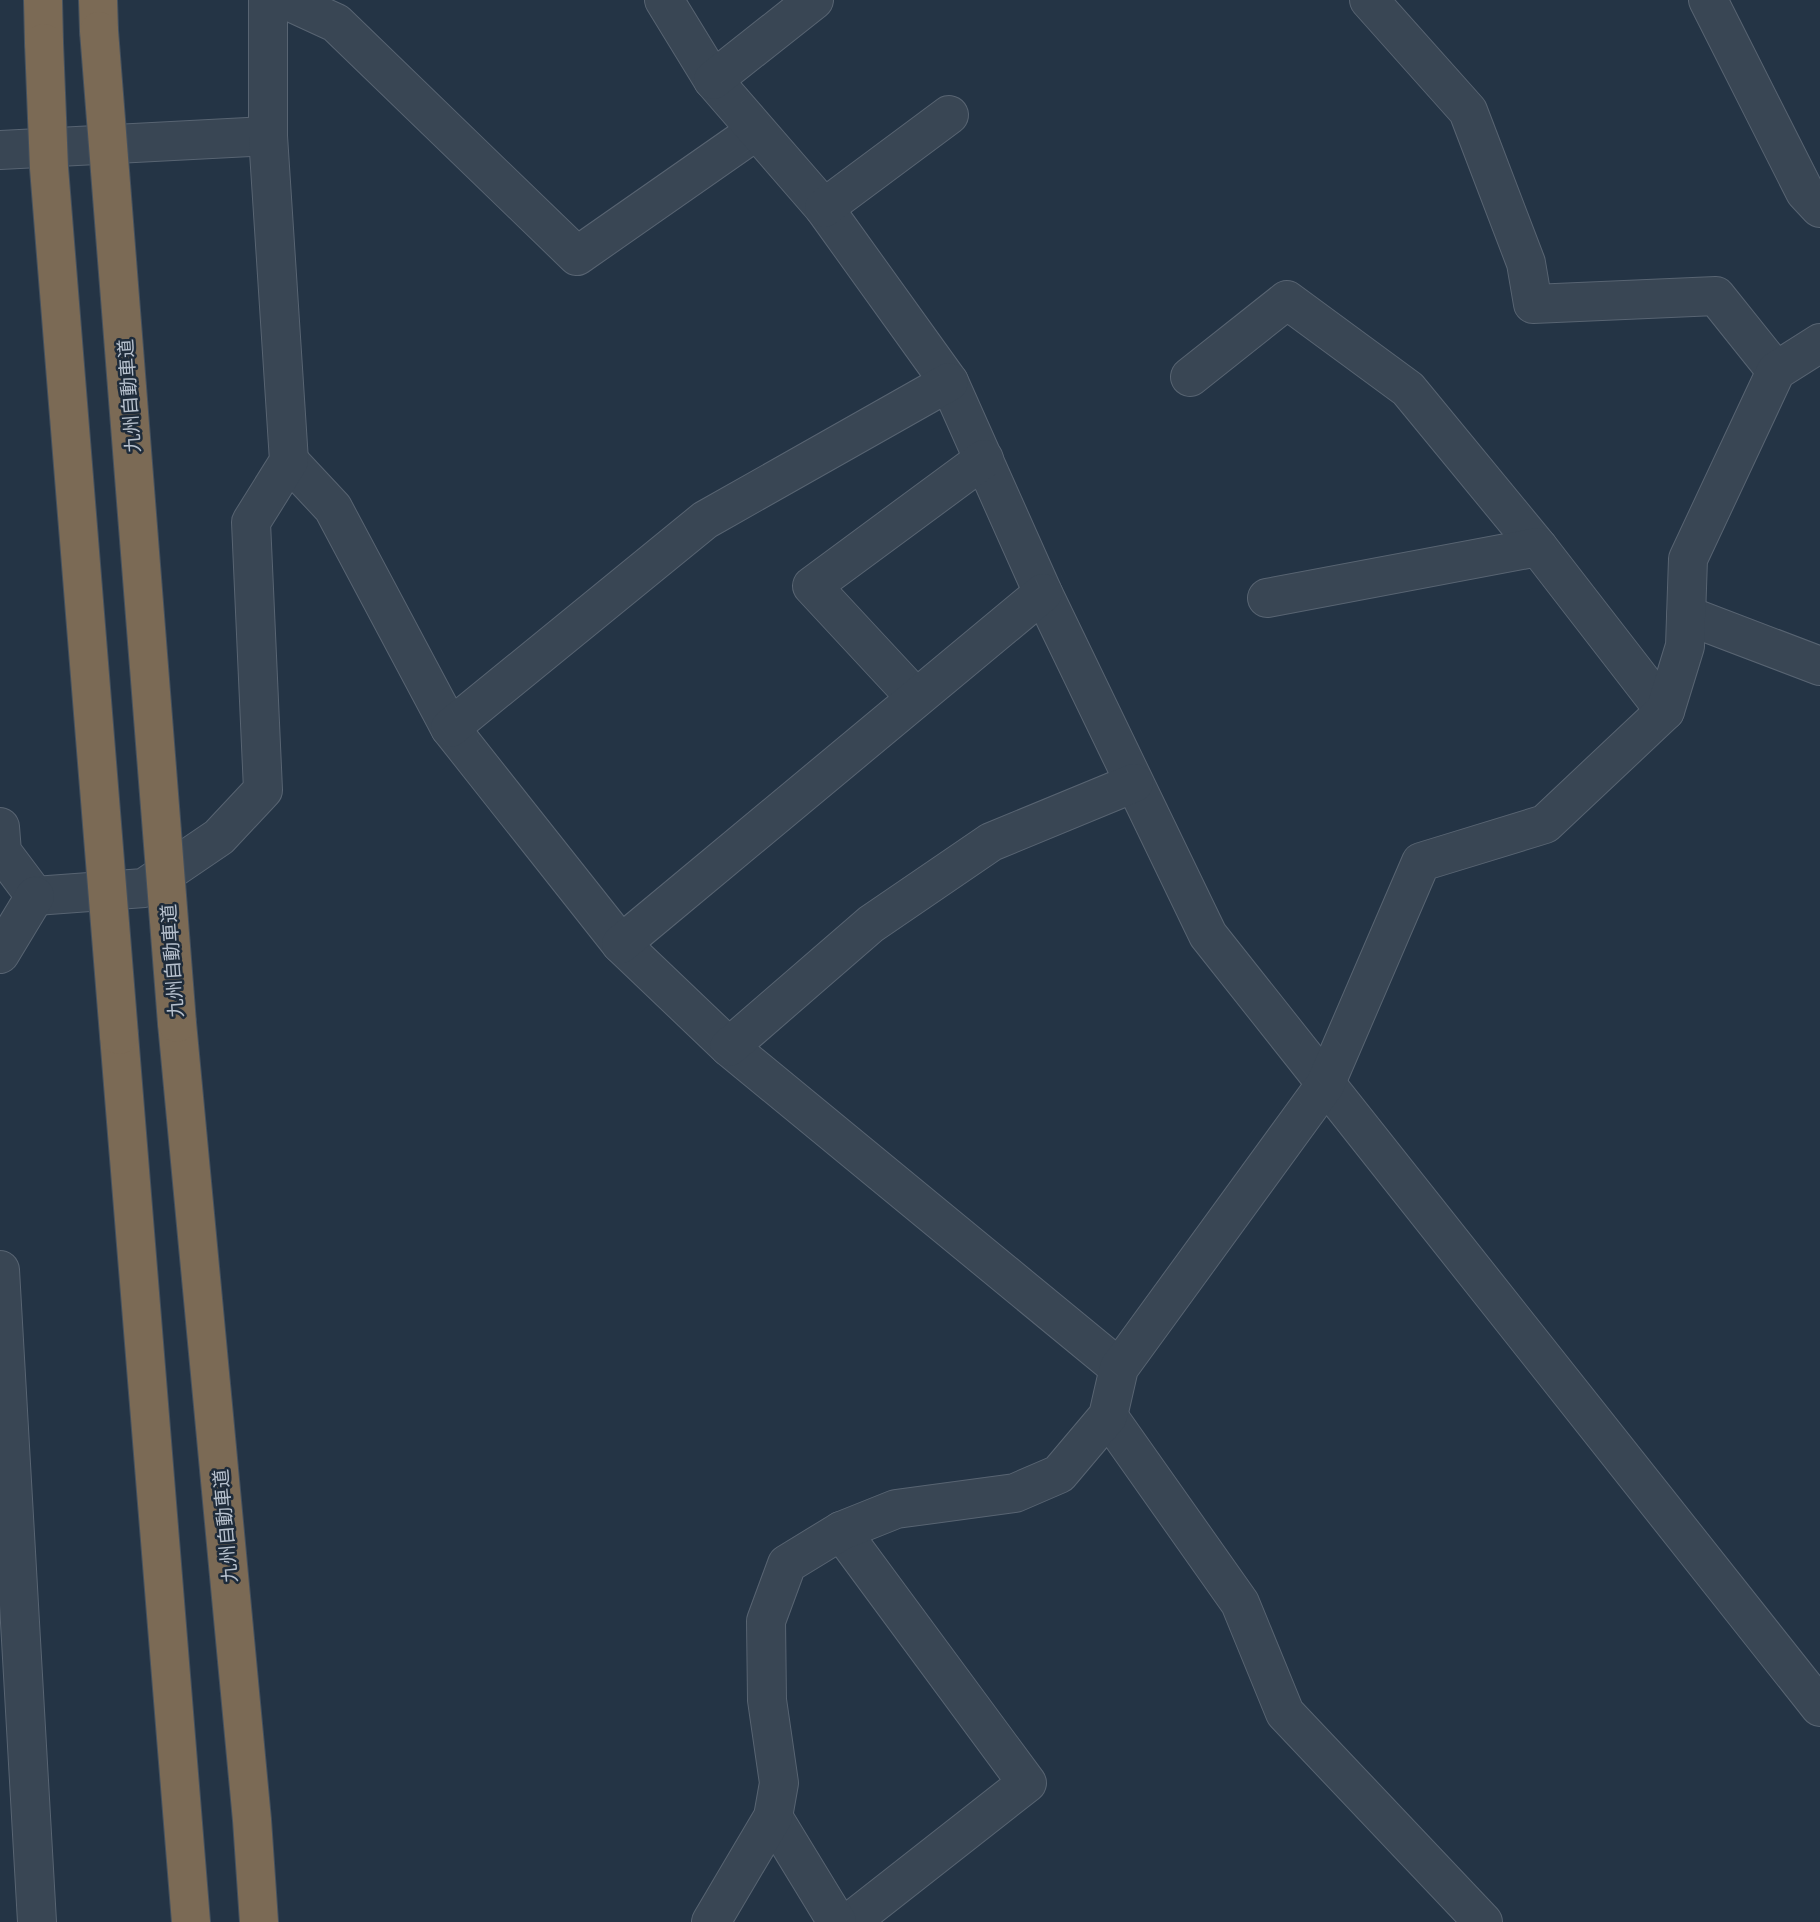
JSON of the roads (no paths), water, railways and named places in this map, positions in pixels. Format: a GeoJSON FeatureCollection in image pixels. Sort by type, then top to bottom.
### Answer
{"type":"FeatureCollection","features":[{"type":"Feature","properties":{"kind":"highway"},"geometry":{"type":"LineString","coordinates":[[43,0],[49,168],[191,1922]]}},
{"type":"Feature","properties":{"kind":"highway","name":"九州自動車道"},"geometry":{"type":"LineString","coordinates":[[99,15],[177,1023],[251,1807],[258,1922]]}},
{"type":"Feature","properties":{"kind":"street"},"geometry":{"type":"LineString","coordinates":[[35,895],[144,888],[219,837],[263,790],[251,522],[289,461],[268,136],[268,0]]}},
{"type":"Feature","properties":{"kind":"street"},"geometry":{"type":"LineString","coordinates":[[286,0],[336,23],[577,256],[756,131]]}},
{"type":"Feature","properties":{"kind":"street"},"geometry":{"type":"LineString","coordinates":[[664,0],[713,80],[824,208],[949,382],[1043,593],[1208,935],[1820,1707]]}},
{"type":"Feature","properties":{"kind":"street"},"geometry":{"type":"LineString","coordinates":[[713,80],[814,0]]}},
{"type":"Feature","properties":{"kind":"street"},"geometry":{"type":"LineString","coordinates":[[1370,0],[1468,111],[1526,263],[1533,303],[1716,296],[1776,371]]}},
{"type":"Feature","properties":{"kind":"street"},"geometry":{"type":"LineString","coordinates":[[1708,0],[1805,192],[1820,208]]}},
{"type":"Feature","properties":{"kind":"street"},"geometry":{"type":"LineString","coordinates":[[824,208],[949,115]]}},
{"type":"Feature","properties":{"kind":"street"},"geometry":{"type":"LineString","coordinates":[[0,150],[268,136]]}},
{"type":"Feature","properties":{"kind":"street"},"geometry":{"type":"LineString","coordinates":[[1190,377],[1287,300],[1408,389],[1538,547],[1665,711]]}},
{"type":"Feature","properties":{"kind":"street"},"geometry":{"type":"LineString","coordinates":[[711,1922],[773,1817],[779,1783],[767,1700],[766,1621],[787,1564],[841,1531],[896,1509],[1015,1493],[1059,1474],[1108,1416],[1119,1368],[1325,1085],[1420,862],[1545,824],[1665,711],[1685,646],[1688,559],[1776,371],[1820,343]]}},
{"type":"Feature","properties":{"kind":"street"},"geometry":{"type":"LineString","coordinates":[[450,728],[705,520],[949,382]]}},
{"type":"Feature","properties":{"kind":"street"},"geometry":{"type":"LineString","coordinates":[[916,698],[813,586],[984,459]]}},
{"type":"Feature","properties":{"kind":"street"},"geometry":{"type":"LineString","coordinates":[[289,461],[333,508],[450,728],[621,944],[729,1047],[1119,1368]]}},
{"type":"Feature","properties":{"kind":"street"},"geometry":{"type":"LineString","coordinates":[[1268,598],[1538,547]]}},
{"type":"Feature","properties":{"kind":"street"},"geometry":{"type":"LineString","coordinates":[[621,944],[1043,593]]}},
{"type":"Feature","properties":{"kind":"street"},"geometry":{"type":"LineString","coordinates":[[1686,615],[1820,666]]}},
{"type":"Feature","properties":{"kind":"street"},"geometry":{"type":"LineString","coordinates":[[729,1047],[871,924],[991,842],[1134,783]]}},
{"type":"Feature","properties":{"kind":"street"},"geometry":{"type":"LineString","coordinates":[[0,827],[2,852],[35,895]]}},
{"type":"Feature","properties":{"kind":"street"},"geometry":{"type":"LineString","coordinates":[[0,954],[35,895]]}},
{"type":"Feature","properties":{"kind":"street"},"geometry":{"type":"LineString","coordinates":[[0,1270],[37,1922]]}},
{"type":"Feature","properties":{"kind":"street"},"geometry":{"type":"LineString","coordinates":[[1108,1416],[1240,1603],[1285,1713],[1483,1922]]}},
{"type":"Feature","properties":{"kind":"street"},"geometry":{"type":"LineString","coordinates":[[841,1531],[1027,1783],[850,1922]]}},
{"type":"Feature","properties":{"kind":"street"},"geometry":{"type":"LineString","coordinates":[[773,1817],[837,1922]]}}]}
